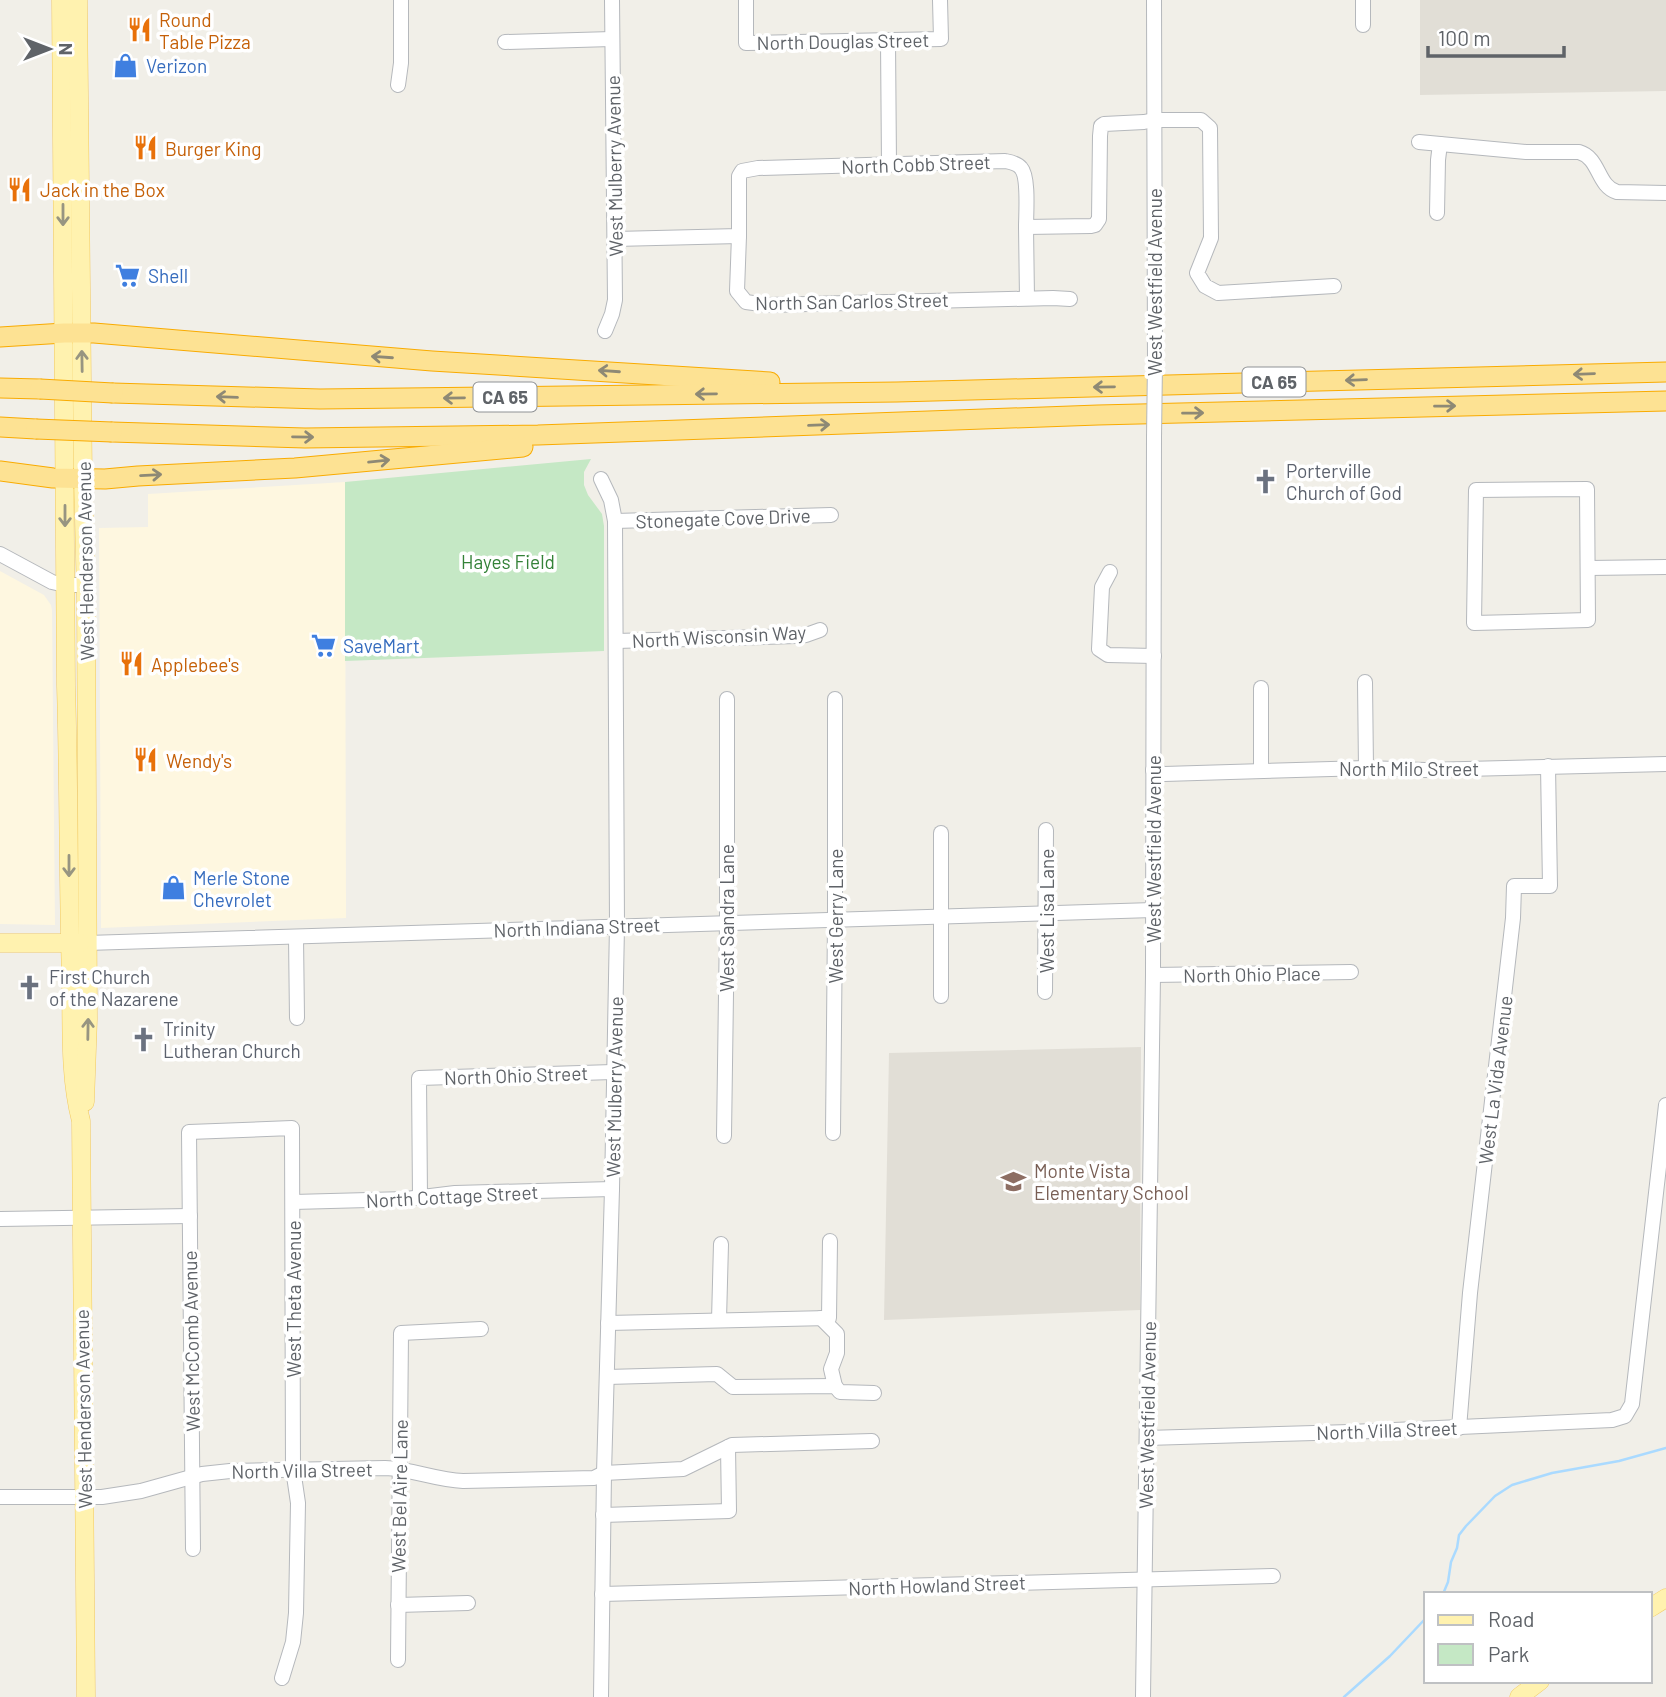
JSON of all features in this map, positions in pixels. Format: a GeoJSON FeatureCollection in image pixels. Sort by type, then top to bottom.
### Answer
{"type":"FeatureCollection","features":[{"type":"Feature","properties":{"kind":"highway"},"geometry":{"type":"LineString","coordinates":[[0,337],[73,333],[432,361],[897,392]]}},
{"type":"Feature","properties":{"kind":"highway","name":"CA 65"},"geometry":{"type":"LineString","coordinates":[[0,388],[320,399],[897,392],[1661,370]]}},
{"type":"Feature","properties":{"kind":"highway","name":"CA 65"},"geometry":{"type":"LineString","coordinates":[[0,427],[380,438],[538,435],[1084,415],[1662,403]]}},
{"type":"Feature","properties":{"kind":"highway"},"geometry":{"type":"LineString","coordinates":[[0,471],[74,479],[265,471],[547,445],[699,436],[751,427]]}},
{"type":"Feature","properties":{"kind":"main road"},"geometry":{"type":"LineString","coordinates":[[62,0],[70,23],[71,71],[79,78]]}},
{"type":"Feature","properties":{"kind":"main road","name":"West Henderson Avenue"},"geometry":{"type":"LineString","coordinates":[[62,0],[62,113],[73,333],[74,479],[65,585],[65,686],[79,943],[88,1019],[86,1098],[80,1121],[86,1697]]}},
{"type":"Feature","properties":{"kind":"main road","name":"West Henderson Avenue"},"geometry":{"type":"LineString","coordinates":[[73,333],[80,192],[78,0]]}},
{"type":"Feature","properties":{"kind":"main road"},"geometry":{"type":"LineString","coordinates":[[62,113],[68,115],[71,123],[72,184],[80,192]]}},
{"type":"Feature","properties":{"kind":"main road","name":"West Henderson Avenue"},"geometry":{"type":"LineString","coordinates":[[74,479],[86,585],[87,848],[79,943]]}},
{"type":"Feature","properties":{"kind":"main road"},"geometry":{"type":"LineString","coordinates":[[65,624],[72,638],[75,715],[80,732],[87,737]]}},
{"type":"Feature","properties":{"kind":"main road"},"geometry":{"type":"LineString","coordinates":[[69,780],[75,781],[80,793],[82,832],[87,848]]}},
{"type":"Feature","properties":{"kind":"main road","name":"North Indiana Street"},"geometry":{"type":"LineString","coordinates":[[0,943],[79,943]]}},
{"type":"Feature","properties":{"kind":"main road"},"geometry":{"type":"LineString","coordinates":[[1519,1697],[1537,1683]]}},
{"type":"Feature","properties":{"kind":"street"},"geometry":{"type":"LineString","coordinates":[[398,85],[401,63],[401,0]]}},
{"type":"Feature","properties":{"kind":"street","name":"West Mulberry Avenue"},"geometry":{"type":"LineString","coordinates":[[605,331],[615,300],[612,0]]}},
{"type":"Feature","properties":{"kind":"street","name":"North Douglas Street"},"geometry":{"type":"LineString","coordinates":[[746,0],[746,43],[941,39],[940,0]]}},
{"type":"Feature","properties":{"kind":"street","name":"West Westfield Avenue"},"geometry":{"type":"LineString","coordinates":[[1143,1697],[1153,975],[1154,0]]}},
{"type":"Feature","properties":{"kind":"street"},"geometry":{"type":"LineString","coordinates":[[1363,0],[1363,25]]}},
{"type":"Feature","properties":{"kind":"street"},"geometry":{"type":"LineString","coordinates":[[505,42],[612,39]]}},
{"type":"Feature","properties":{"kind":"street"},"geometry":{"type":"LineString","coordinates":[[888,41],[889,165]]}},
{"type":"Feature","properties":{"kind":"street"},"geometry":{"type":"LineString","coordinates":[[1027,298],[1026,227],[1095,225],[1099,219],[1101,126],[1154,120],[1201,120],[1210,128],[1211,238],[1197,273],[1205,286],[1218,293],[1334,286]]}},
{"type":"Feature","properties":{"kind":"street"},"geometry":{"type":"LineString","coordinates":[[1419,142],[1526,152],[1580,152],[1592,159],[1606,186],[1611,190],[1666,193]]}},
{"type":"Feature","properties":{"kind":"street"},"geometry":{"type":"LineString","coordinates":[[1437,213],[1440,144]]}},
{"type":"Feature","properties":{"kind":"street","name":"North Cobb Street"},"geometry":{"type":"LineString","coordinates":[[739,236],[739,176],[743,171],[758,168],[1005,161],[1019,165],[1023,170],[1026,227]]}},
{"type":"Feature","properties":{"kind":"street"},"geometry":{"type":"LineString","coordinates":[[615,239],[739,236]]}},
{"type":"Feature","properties":{"kind":"street","name":"North San Carlos Street"},"geometry":{"type":"LineString","coordinates":[[739,236],[737,291],[751,304],[1070,299]]}},
{"type":"Feature","properties":{"kind":"street","name":"West Mulberry Avenue"},"geometry":{"type":"LineString","coordinates":[[601,479],[611,500],[615,521],[617,926],[601,1697]]}},
{"type":"Feature","properties":{"kind":"street"},"geometry":{"type":"LineString","coordinates":[[1587,489],[1588,568],[1588,620],[1474,623],[1476,490],[1587,489]]}},
{"type":"Feature","properties":{"kind":"street","name":"Stonegate Cove Drive"},"geometry":{"type":"LineString","coordinates":[[615,521],[831,515]]}},
{"type":"Feature","properties":{"kind":"street"},"geometry":{"type":"LineString","coordinates":[[0,554],[52,582],[86,585]]}},
{"type":"Feature","properties":{"kind":"street"},"geometry":{"type":"LineString","coordinates":[[1588,568],[1666,567]]}},
{"type":"Feature","properties":{"kind":"street"},"geometry":{"type":"LineString","coordinates":[[1110,572],[1102,587],[1099,649],[1108,655],[1154,656]]}},
{"type":"Feature","properties":{"kind":"street","name":"North Wisconsin Way"},"geometry":{"type":"LineString","coordinates":[[616,641],[796,636],[820,630]]}},
{"type":"Feature","properties":{"kind":"street"},"geometry":{"type":"LineString","coordinates":[[1365,682],[1366,768]]}},
{"type":"Feature","properties":{"kind":"street"},"geometry":{"type":"LineString","coordinates":[[1261,688],[1261,771]]}},
{"type":"Feature","properties":{"kind":"street","name":"West Sandra Lane"},"geometry":{"type":"LineString","coordinates":[[724,1136],[727,699]]}},
{"type":"Feature","properties":{"kind":"street","name":"West Gerry Lane"},"geometry":{"type":"LineString","coordinates":[[833,1133],[835,699]]}},
{"type":"Feature","properties":{"kind":"street","name":"North Milo Street"},"geometry":{"type":"LineString","coordinates":[[1153,771],[1164,774],[1666,764]]}},
{"type":"Feature","properties":{"kind":"street","name":"West La Vida Avenue"},"geometry":{"type":"LineString","coordinates":[[1459,1428],[1470,1293],[1513,918],[1514,886],[1550,886],[1548,766]]}},
{"type":"Feature","properties":{"kind":"street","name":"West Lisa Lane"},"geometry":{"type":"LineString","coordinates":[[1045,992],[1046,830]]}},
{"type":"Feature","properties":{"kind":"street"},"geometry":{"type":"LineString","coordinates":[[941,833],[941,996]]}},
{"type":"Feature","properties":{"kind":"street","name":"North Indiana Street"},"geometry":{"type":"LineString","coordinates":[[79,943],[1153,910]]}},
{"type":"Feature","properties":{"kind":"street"},"geometry":{"type":"LineString","coordinates":[[296,937],[297,1018]]}},
{"type":"Feature","properties":{"kind":"street","name":"North Ohio Place"},"geometry":{"type":"LineString","coordinates":[[1153,975],[1351,972]]}},
{"type":"Feature","properties":{"kind":"street","name":"North Ohio Street"},"geometry":{"type":"LineString","coordinates":[[420,1198],[419,1078],[613,1072]]}},
{"type":"Feature","properties":{"kind":"street"},"geometry":{"type":"LineString","coordinates":[[1662,1177],[1666,1105]]}},
{"type":"Feature","properties":{"kind":"street","name":"West McComb Avenue"},"geometry":{"type":"LineString","coordinates":[[193,1549],[189,1132],[292,1128]]}},
{"type":"Feature","properties":{"kind":"street","name":"West Theta Avenue"},"geometry":{"type":"LineString","coordinates":[[282,1678],[293,1642],[296,1614],[298,1503],[293,1469],[292,1128]]}},
{"type":"Feature","properties":{"kind":"street","name":"North Villa Street"},"geometry":{"type":"LineString","coordinates":[[1147,1438],[1459,1428],[1612,1420],[1625,1416],[1632,1404],[1662,1177]]}},
{"type":"Feature","properties":{"kind":"street","name":"North Cottage Street"},"geometry":{"type":"LineString","coordinates":[[293,1202],[420,1198],[455,1193],[612,1189]]}},
{"type":"Feature","properties":{"kind":"street"},"geometry":{"type":"LineString","coordinates":[[0,1219],[190,1216]]}},
{"type":"Feature","properties":{"kind":"street"},"geometry":{"type":"LineString","coordinates":[[830,1241],[825,1318],[837,1334],[837,1353],[831,1369],[835,1386],[840,1392],[874,1393]]}},
{"type":"Feature","properties":{"kind":"street"},"geometry":{"type":"LineString","coordinates":[[719,1321],[721,1244]]}},
{"type":"Feature","properties":{"kind":"street"},"geometry":{"type":"LineString","coordinates":[[608,1323],[825,1318]]}},
{"type":"Feature","properties":{"kind":"street","name":"West Bel Aire Lane"},"geometry":{"type":"LineString","coordinates":[[398,1660],[401,1333],[481,1329]]}},
{"type":"Feature","properties":{"kind":"street"},"geometry":{"type":"LineString","coordinates":[[607,1377],[717,1374],[733,1387],[835,1386]]}},
{"type":"Feature","properties":{"kind":"street"},"geometry":{"type":"LineString","coordinates":[[603,1515],[729,1511],[729,1447],[732,1446],[872,1441]]}},
{"type":"Feature","properties":{"kind":"street","name":"North Villa Street"},"geometry":{"type":"LineString","coordinates":[[0,1497],[110,1496],[141,1491],[192,1476],[230,1471],[400,1469],[451,1481],[594,1478],[604,1473],[683,1469],[729,1447]]}},
{"type":"Feature","properties":{"kind":"street","name":"North Howland Street"},"geometry":{"type":"LineString","coordinates":[[602,1594],[1273,1576]]}},
{"type":"Feature","properties":{"kind":"street"},"geometry":{"type":"LineString","coordinates":[[398,1605],[468,1603]]}},
{"type":"Feature","properties":{"kind":"shaded area"},"geometry":{"type":"Polygon","coordinates":[[[1420,0],[1666,0],[1666,91],[1420,95],[1420,0]]]}},
{"type":"Feature","properties":{"kind":"shaded area"},"geometry":{"type":"Polygon","coordinates":[[[345,482],[346,918],[101,928],[99,528],[148,527],[148,494],[345,482]]]}},
{"type":"Feature","properties":{"kind":"shaded area"},"geometry":{"type":"Polygon","coordinates":[[[0,571],[44,595],[52,610],[55,925],[0,924],[0,571]]]}},
{"type":"Feature","properties":{"kind":"shaded area","name":"Monte Vista Elementary School"},"geometry":{"type":"Polygon","coordinates":[[[1141,1047],[1140,1310],[884,1320],[889,1053],[1141,1047]]]}},
{"type":"Feature","properties":{"kind":"green space","name":"Hayes Field"},"geometry":{"type":"Polygon","coordinates":[[[591,459],[584,472],[584,485],[602,514],[604,526],[604,651],[345,661],[345,482],[591,459]]]}},
{"type":"Feature","properties":{"kind":"waterway"},"geometry":{"type":"LineString","coordinates":[[1444,1592],[1459,1535],[1495,1496],[1512,1485],[1552,1473],[1619,1461],[1666,1448]]}},
{"type":"Feature","properties":{"kind":"waterway"},"geometry":{"type":"LineString","coordinates":[[1344,1697],[1390,1656],[1424,1620]]}},
{"type":"Feature","properties":{"kind":"place","name":"Round Table Pizza"},"geometry":{"type":"Point","coordinates":[139,30]}},
{"type":"Feature","properties":{"kind":"place","name":"Verizon"},"geometry":{"type":"Point","coordinates":[126,65]}},
{"type":"Feature","properties":{"kind":"place","name":"Burger King"},"geometry":{"type":"Point","coordinates":[145,148]}},
{"type":"Feature","properties":{"kind":"place","name":"Jack in the Box"},"geometry":{"type":"Point","coordinates":[20,189]}},
{"type":"Feature","properties":{"kind":"place","name":"Shell"},"geometry":{"type":"Point","coordinates":[128,275]}},
{"type":"Feature","properties":{"kind":"place","name":"Porterville Church of God"},"geometry":{"type":"Point","coordinates":[1266,481]}},
{"type":"Feature","properties":{"kind":"place","name":"SaveMart"},"geometry":{"type":"Point","coordinates":[323,645]}},
{"type":"Feature","properties":{"kind":"place","name":"Applebee's"},"geometry":{"type":"Point","coordinates":[131,664]}},
{"type":"Feature","properties":{"kind":"place","name":"Wendy's"},"geometry":{"type":"Point","coordinates":[146,760]}},
{"type":"Feature","properties":{"kind":"place","name":"Merle Stone Chevrolet"},"geometry":{"type":"Point","coordinates":[173,888]}},
{"type":"Feature","properties":{"kind":"place","name":"First Church of the Nazarene"},"geometry":{"type":"Point","coordinates":[29,987]}},
{"type":"Feature","properties":{"kind":"place","name":"Trinity Lutheran Church"},"geometry":{"type":"Point","coordinates":[143,1039]}},
{"type":"Feature","properties":{"kind":"place","name":"Monte Vista Elementary School"},"geometry":{"type":"Point","coordinates":[1014,1181]}}]}
